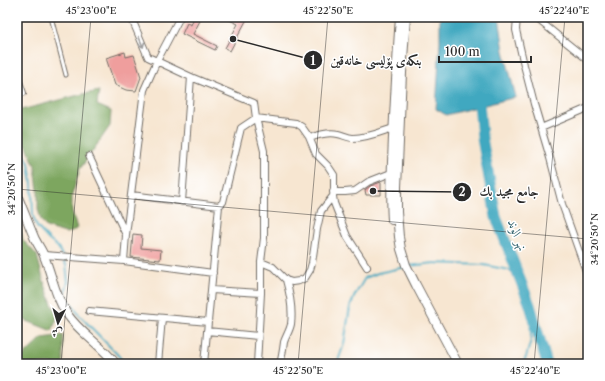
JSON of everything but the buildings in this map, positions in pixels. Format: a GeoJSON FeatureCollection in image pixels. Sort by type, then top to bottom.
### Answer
{"type":"FeatureCollection","features":[{"type":"Feature","properties":{"kind":"main road"},"geometry":{"type":"LineString","coordinates":[[400,17],[391,173],[392,225],[396,250],[458,364]]}},
{"type":"Feature","properties":{"kind":"main road"},"geometry":{"type":"LineString","coordinates":[[401,258],[396,199],[406,17]]}},
{"type":"Feature","properties":{"kind":"main road"},"geometry":{"type":"LineString","coordinates":[[17,194],[44,256],[61,304],[66,313],[73,322],[103,349],[116,364]]}},
{"type":"Feature","properties":{"kind":"street"},"geometry":{"type":"LineString","coordinates":[[131,17],[148,57],[191,77],[254,103],[264,152],[264,238],[257,364]]}},
{"type":"Feature","properties":{"kind":"street"},"geometry":{"type":"LineString","coordinates":[[124,261],[144,90],[180,17]]}},
{"type":"Feature","properties":{"kind":"street"},"geometry":{"type":"LineString","coordinates":[[517,17],[516,30],[541,128],[562,204],[588,277]]}},
{"type":"Feature","properties":{"kind":"street"},"geometry":{"type":"LineString","coordinates":[[535,17],[588,60]]}},
{"type":"Feature","properties":{"kind":"street"},"geometry":{"type":"LineString","coordinates":[[17,76],[23,93]]}},
{"type":"Feature","properties":{"kind":"street"},"geometry":{"type":"LineString","coordinates":[[182,202],[191,77]]}},
{"type":"Feature","properties":{"kind":"street"},"geometry":{"type":"LineString","coordinates":[[541,128],[588,108]]}},
{"type":"Feature","properties":{"kind":"street"},"geometry":{"type":"LineString","coordinates":[[204,364],[220,206],[223,202],[241,128],[256,118],[299,124],[302,126],[310,138],[316,154],[328,166],[334,175],[334,203],[347,236],[366,266]]}},
{"type":"Feature","properties":{"kind":"street"},"geometry":{"type":"LineString","coordinates":[[310,138],[319,135],[334,134],[350,138],[371,135],[393,128]]}},
{"type":"Feature","properties":{"kind":"street"},"geometry":{"type":"LineString","coordinates":[[89,156],[126,235]]}},
{"type":"Feature","properties":{"kind":"street"},"geometry":{"type":"LineString","coordinates":[[262,262],[272,267],[286,280],[292,282],[305,278],[312,263],[320,212],[333,194],[358,190],[368,182],[391,173]]}},
{"type":"Feature","properties":{"kind":"street"},"geometry":{"type":"LineString","coordinates":[[131,195],[220,206]]}},
{"type":"Feature","properties":{"kind":"street"},"geometry":{"type":"LineString","coordinates":[[44,256],[124,261],[213,273]]}},
{"type":"Feature","properties":{"kind":"street"},"geometry":{"type":"LineString","coordinates":[[280,364],[285,341],[291,324],[290,293],[286,280]]}},
{"type":"Feature","properties":{"kind":"street"},"geometry":{"type":"LineString","coordinates":[[211,290],[261,293]]}},
{"type":"Feature","properties":{"kind":"street"},"geometry":{"type":"LineString","coordinates":[[89,311],[208,322]]}},
{"type":"Feature","properties":{"kind":"street"},"geometry":{"type":"LineString","coordinates":[[158,364],[162,318]]}},
{"type":"Feature","properties":{"kind":"street"},"geometry":{"type":"LineString","coordinates":[[207,331],[258,336]]}},
{"type":"Feature","properties":{"kind":"lane"},"geometry":{"type":"LineString","coordinates":[[51,17],[66,76]]}},
{"type":"Feature","properties":{"kind":"green space"},"geometry":{"type":"Polygon","coordinates":[[[99,91],[97,105],[111,111],[110,126],[80,169],[72,195],[72,212],[77,228],[72,232],[65,233],[46,227],[41,220],[38,209],[38,191],[35,166],[27,147],[17,130],[17,111],[99,91]]]}},
{"type":"Feature","properties":{"kind":"green space"},"geometry":{"type":"Polygon","coordinates":[[[17,215],[23,240],[37,255],[43,279],[58,316],[52,331],[17,317],[17,215]]]}},
{"type":"Feature","properties":{"kind":"green space"},"geometry":{"type":"Polygon","coordinates":[[[63,335],[63,364],[17,364],[17,362],[42,338],[63,335]]]}},
{"type":"Feature","properties":{"kind":"water"},"geometry":{"type":"Polygon","coordinates":[[[440,17],[499,17],[504,51],[516,97],[446,115],[436,109],[440,17]]]}},
{"type":"Feature","properties":{"kind":"waterway","name":"نهر الوند"},"geometry":{"type":"LineString","coordinates":[[478,91],[482,138],[496,217],[530,305],[547,364]]}},
{"type":"Feature","properties":{"kind":"waterway"},"geometry":{"type":"LineString","coordinates":[[17,141],[29,163],[32,184],[33,216],[37,227],[58,247],[66,265],[68,282],[65,293],[80,316],[125,364]]}},
{"type":"Feature","properties":{"kind":"waterway"},"geometry":{"type":"LineString","coordinates":[[409,266],[434,263],[484,265],[509,270],[519,278]]}},
{"type":"Feature","properties":{"kind":"waterway"},"geometry":{"type":"LineString","coordinates":[[337,364],[344,344],[350,307],[365,278],[378,273],[405,267]]}},
{"type":"Feature","properties":{"kind":"waterway"},"geometry":{"type":"LineString","coordinates":[[523,364],[531,340],[530,305]]}},
{"type":"Feature","properties":{"kind":"place","name":"بنکەی پۆلیسی خانەقین"},"geometry":{"type":"Point","coordinates":[233,39]}},
{"type":"Feature","properties":{"kind":"place","name":"جامع مجيد بك"},"geometry":{"type":"Point","coordinates":[373,191]}}]}
